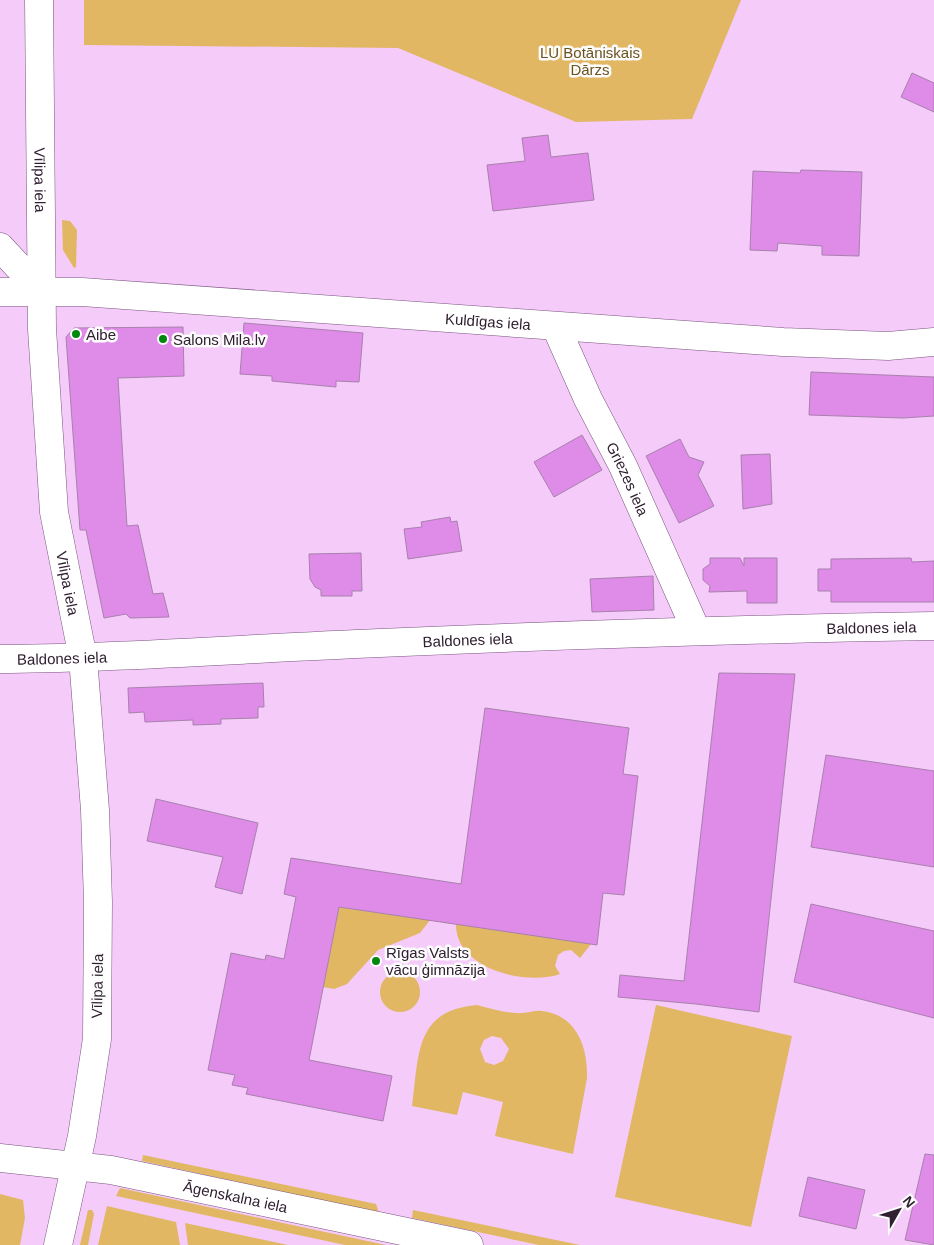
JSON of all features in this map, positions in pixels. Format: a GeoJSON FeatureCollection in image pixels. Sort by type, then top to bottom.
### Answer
{"type":"FeatureCollection","features":[{"type":"Feature","properties":{"kind":"street","name":"Vīlipa iela"},"geometry":{"type":"LineString","coordinates":[[38,0],[42,185],[41,291],[54,512],[83,658],[95,810],[98,970],[97,1039],[77,1165],[58,1245]]}},
{"type":"Feature","properties":{"kind":"street"},"geometry":{"type":"LineString","coordinates":[[0,247],[41,291]]}},
{"type":"Feature","properties":{"kind":"street","name":"Kuldīgas iela"},"geometry":{"type":"LineString","coordinates":[[0,292],[82,292],[783,342],[888,346],[934,342]]}},
{"type":"Feature","properties":{"kind":"street","name":"Griezes iela"},"geometry":{"type":"LineString","coordinates":[[556,327],[588,398],[623,466],[696,630]]}},
{"type":"Feature","properties":{"kind":"street","name":"Baldones iela"},"geometry":{"type":"LineString","coordinates":[[0,659],[83,658],[378,643],[696,630],[934,626]]}},
{"type":"Feature","properties":{"kind":"street","name":"Āgenskalna iela"},"geometry":{"type":"LineString","coordinates":[[0,1158],[111,1170],[469,1245]]}},
{"type":"Feature","properties":{"kind":"green space","name":"LU Botāniskais Dārzs"},"geometry":{"type":"Polygon","coordinates":[[[84,0],[741,0],[692,119],[576,122],[398,48],[84,45],[84,0]]]}},
{"type":"Feature","properties":{"kind":"green space"},"geometry":{"type":"Polygon","coordinates":[[[62,220],[70,221],[77,230],[76,267],[74,268],[63,250],[62,220]]]}},
{"type":"Feature","properties":{"kind":"green space"},"geometry":{"type":"Polygon","coordinates":[[[339,907],[430,920],[420,933],[378,950],[347,984],[334,989],[323,987],[339,907]]]}},
{"type":"Feature","properties":{"kind":"green space"},"geometry":{"type":"Polygon","coordinates":[[[456,923],[591,944],[580,958],[571,950],[564,951],[558,955],[555,966],[560,974],[529,978],[494,970],[479,963],[467,952],[458,939],[456,923]]]}},
{"type":"Feature","properties":{"kind":"green space"},"geometry":{"type":"Polygon","coordinates":[[[404,972],[411,975],[417,981],[420,992],[419,1000],[411,1009],[404,1012],[396,1012],[389,1009],[381,1000],[380,988],[383,981],[392,973],[404,972]]]}},
{"type":"Feature","properties":{"kind":"green space"},"geometry":{"type":"Polygon","coordinates":[[[477,1005],[512,1013],[542,1011],[564,1019],[572,1026],[582,1045],[587,1067],[587,1078],[573,1154],[495,1136],[503,1102],[463,1092],[457,1115],[412,1106],[416,1070],[423,1039],[431,1026],[441,1016],[456,1009],[477,1005]],[[492,1036],[484,1040],[480,1049],[485,1062],[494,1065],[503,1061],[509,1049],[501,1038],[492,1036]]]}},
{"type":"Feature","properties":{"kind":"green space"},"geometry":{"type":"Polygon","coordinates":[[[656,1005],[792,1036],[751,1227],[615,1197],[656,1005]]]}},
{"type":"Feature","properties":{"kind":"green space"},"geometry":{"type":"Polygon","coordinates":[[[143,1155],[376,1204],[379,1213],[142,1161],[143,1155]]]}},
{"type":"Feature","properties":{"kind":"green space"},"geometry":{"type":"Polygon","coordinates":[[[120,1188],[386,1245],[345,1245],[116,1196],[120,1188]]]}},
{"type":"Feature","properties":{"kind":"green space"},"geometry":{"type":"Polygon","coordinates":[[[0,1194],[23,1200],[25,1218],[20,1245],[0,1245],[0,1194]]]}},
{"type":"Feature","properties":{"kind":"green space"},"geometry":{"type":"Polygon","coordinates":[[[107,1206],[176,1222],[180,1245],[98,1245],[107,1206]]]}},
{"type":"Feature","properties":{"kind":"green space"},"geometry":{"type":"Polygon","coordinates":[[[88,1210],[92,1210],[94,1214],[88,1245],[80,1245],[88,1210]]]}},
{"type":"Feature","properties":{"kind":"green space"},"geometry":{"type":"Polygon","coordinates":[[[413,1210],[580,1245],[539,1245],[412,1218],[413,1210]]]}},
{"type":"Feature","properties":{"kind":"green space"},"geometry":{"type":"Polygon","coordinates":[[[185,1223],[288,1245],[188,1245],[185,1223]]]}},
{"type":"Feature","properties":{"kind":"building"},"geometry":{"type":"Polygon","coordinates":[[[912,73],[934,83],[934,112],[901,97],[912,73]]]}},
{"type":"Feature","properties":{"kind":"building"},"geometry":{"type":"Polygon","coordinates":[[[548,135],[551,157],[588,153],[594,200],[493,211],[487,165],[525,161],[522,138],[548,135]]]}},
{"type":"Feature","properties":{"kind":"building"},"geometry":{"type":"Polygon","coordinates":[[[801,170],[862,172],[859,256],[822,255],[822,246],[778,243],[777,251],[750,250],[753,171],[800,173],[801,170]]]}},
{"type":"Feature","properties":{"kind":"building"},"geometry":{"type":"Polygon","coordinates":[[[244,323],[363,333],[359,382],[336,381],[336,387],[272,381],[272,376],[240,374],[244,323]]]}},
{"type":"Feature","properties":{"kind":"building"},"geometry":{"type":"Polygon","coordinates":[[[183,327],[184,376],[118,378],[127,526],[138,525],[153,594],[163,593],[169,617],[130,618],[126,614],[104,618],[86,530],[80,530],[66,337],[74,328],[183,327]]]}},
{"type":"Feature","properties":{"kind":"building"},"geometry":{"type":"Polygon","coordinates":[[[811,372],[934,377],[934,416],[903,418],[809,415],[811,372]]]}},
{"type":"Feature","properties":{"kind":"building"},"geometry":{"type":"Polygon","coordinates":[[[582,435],[602,470],[554,497],[534,462],[582,435]]]}},
{"type":"Feature","properties":{"kind":"building"},"geometry":{"type":"Polygon","coordinates":[[[680,439],[689,457],[704,462],[698,475],[714,506],[679,523],[646,456],[680,439]]]}},
{"type":"Feature","properties":{"kind":"building"},"geometry":{"type":"Polygon","coordinates":[[[770,454],[772,504],[743,509],[741,455],[770,454]]]}},
{"type":"Feature","properties":{"kind":"building"},"geometry":{"type":"Polygon","coordinates":[[[450,517],[451,522],[457,521],[462,551],[408,559],[404,529],[422,527],[421,522],[450,517]]]}},
{"type":"Feature","properties":{"kind":"building"},"geometry":{"type":"Polygon","coordinates":[[[361,553],[362,591],[352,591],[352,596],[321,596],[321,590],[315,587],[310,579],[309,554],[361,553]]]}},
{"type":"Feature","properties":{"kind":"building"},"geometry":{"type":"Polygon","coordinates":[[[710,558],[740,558],[744,566],[744,558],[777,558],[777,603],[747,603],[747,591],[709,592],[710,586],[703,580],[703,569],[710,564],[710,558]]]}},
{"type":"Feature","properties":{"kind":"building"},"geometry":{"type":"Polygon","coordinates":[[[911,558],[912,562],[934,561],[934,602],[831,602],[831,591],[818,591],[818,569],[831,569],[831,559],[911,558]]]}},
{"type":"Feature","properties":{"kind":"building"},"geometry":{"type":"Polygon","coordinates":[[[653,576],[654,610],[592,612],[590,579],[653,576]]]}},
{"type":"Feature","properties":{"kind":"building"},"geometry":{"type":"Polygon","coordinates":[[[719,673],[795,674],[759,1012],[618,997],[620,975],[684,981],[719,673]]]}},
{"type":"Feature","properties":{"kind":"building"},"geometry":{"type":"Polygon","coordinates":[[[263,683],[264,707],[258,707],[258,718],[221,719],[221,724],[193,725],[193,720],[145,722],[144,712],[129,713],[128,688],[263,683]]]}},
{"type":"Feature","properties":{"kind":"building"},"geometry":{"type":"Polygon","coordinates":[[[485,708],[629,728],[623,774],[638,776],[624,895],[603,893],[597,945],[339,907],[309,1060],[392,1076],[383,1121],[246,1094],[248,1088],[232,1085],[235,1075],[208,1070],[231,953],[265,960],[266,955],[284,959],[296,897],[284,894],[291,858],[461,884],[485,708]]]}},
{"type":"Feature","properties":{"kind":"building"},"geometry":{"type":"Polygon","coordinates":[[[826,755],[934,771],[934,867],[811,847],[826,755]]]}},
{"type":"Feature","properties":{"kind":"building"},"geometry":{"type":"Polygon","coordinates":[[[156,799],[258,823],[242,894],[215,887],[223,857],[147,841],[156,799]]]}},
{"type":"Feature","properties":{"kind":"building"},"geometry":{"type":"Polygon","coordinates":[[[811,904],[934,931],[934,1018],[794,982],[811,904]]]}},
{"type":"Feature","properties":{"kind":"building"},"geometry":{"type":"Polygon","coordinates":[[[925,1154],[934,1155],[934,1245],[905,1240],[925,1154]]]}},
{"type":"Feature","properties":{"kind":"building"},"geometry":{"type":"Polygon","coordinates":[[[808,1177],[865,1190],[856,1229],[799,1216],[808,1177]]]}},
{"type":"Feature","properties":{"kind":"place","name":"Aibe"},"geometry":{"type":"Point","coordinates":[76,334]}},
{"type":"Feature","properties":{"kind":"place","name":"Salons Mila.lv"},"geometry":{"type":"Point","coordinates":[163,339]}},
{"type":"Feature","properties":{"kind":"place","name":"Rīgas Valsts vācu ģimnāzija"},"geometry":{"type":"Point","coordinates":[376,961]}}]}
